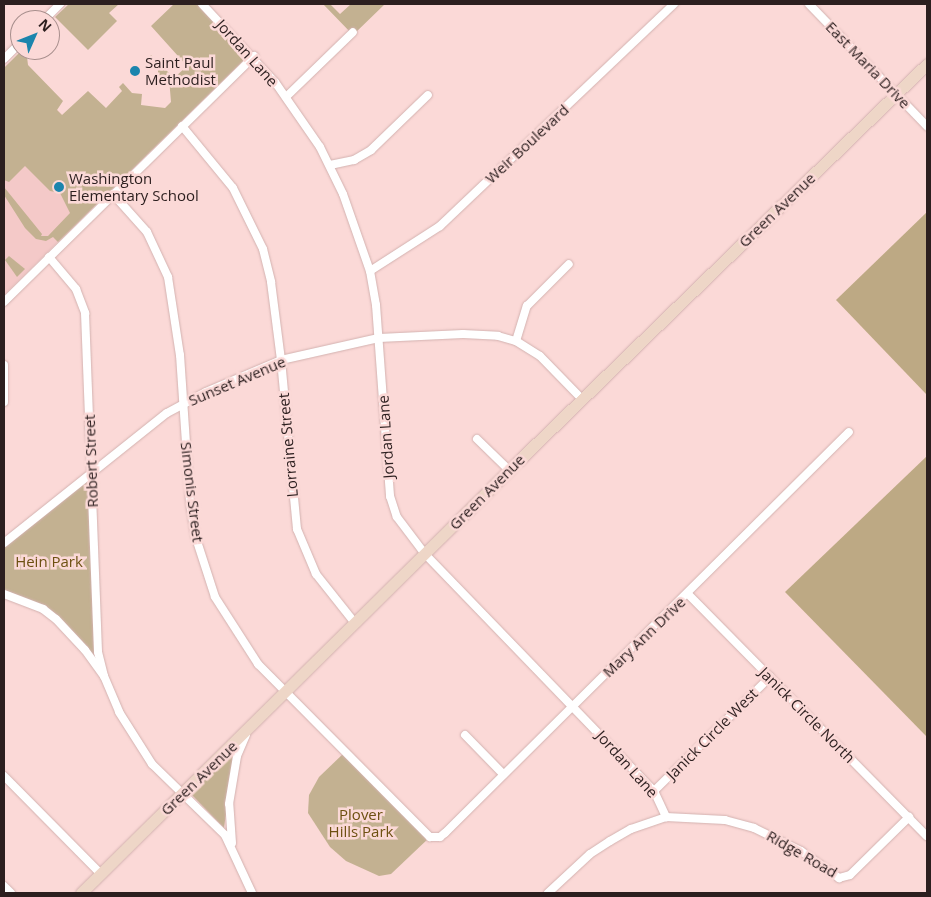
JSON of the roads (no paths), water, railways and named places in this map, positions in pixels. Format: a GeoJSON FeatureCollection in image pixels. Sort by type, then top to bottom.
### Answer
{"type":"FeatureCollection","features":[{"type":"Feature","properties":{"kind":"street","name":"Jordan Lane"},"geometry":{"type":"LineString","coordinates":[[204,4],[254,56],[286,96],[330,165],[370,271],[378,338],[392,505],[402,525],[425,554],[654,791],[666,817]]}},
{"type":"Feature","properties":{"kind":"street","name":"Weir Boulevard"},"geometry":{"type":"LineString","coordinates":[[370,271],[440,226],[674,4]]}},
{"type":"Feature","properties":{"kind":"street","name":"East Maria Drive"},"geometry":{"type":"LineString","coordinates":[[809,4],[927,126]]}},
{"type":"Feature","properties":{"kind":"street"},"geometry":{"type":"LineString","coordinates":[[286,96],[353,32]]}},
{"type":"Feature","properties":{"kind":"street"},"geometry":{"type":"LineString","coordinates":[[4,302],[254,56]]}},
{"type":"Feature","properties":{"kind":"street","name":"Green Avenue"},"geometry":{"type":"LineString","coordinates":[[81,893],[509,470],[927,64]]}},
{"type":"Feature","properties":{"kind":"street"},"geometry":{"type":"LineString","coordinates":[[330,165],[354,160],[371,150],[428,95]]}},
{"type":"Feature","properties":{"kind":"street","name":"Lorraine Street"},"geometry":{"type":"LineString","coordinates":[[182,126],[220,170],[254,228],[269,271],[281,360],[297,529],[316,574],[355,623]]}},
{"type":"Feature","properties":{"kind":"street","name":"Simonis Street"},"geometry":{"type":"LineString","coordinates":[[113,194],[147,232],[168,277],[174,306],[190,503],[205,571],[242,644],[286,692],[430,837],[435,838]]}},
{"type":"Feature","properties":{"kind":"street","name":"Robert Street"},"geometry":{"type":"LineString","coordinates":[[49,257],[76,289],[85,312],[98,652],[104,676],[142,751],[182,794],[218,826],[232,847]]}},
{"type":"Feature","properties":{"kind":"street"},"geometry":{"type":"LineString","coordinates":[[516,341],[527,306],[570,264]]}},
{"type":"Feature","properties":{"kind":"street","name":"Sunset Avenue"},"geometry":{"type":"LineString","coordinates":[[4,542],[91,471],[183,404],[281,360],[378,338],[463,334],[516,341],[549,363],[582,399]]}},
{"type":"Feature","properties":{"kind":"street"},"geometry":{"type":"LineString","coordinates":[[4,365],[4,402]]}},
{"type":"Feature","properties":{"kind":"street","name":"Mary Ann Drive"},"geometry":{"type":"LineString","coordinates":[[435,838],[446,832],[688,594],[849,432]]}},
{"type":"Feature","properties":{"kind":"street"},"geometry":{"type":"LineString","coordinates":[[477,439],[509,470]]}},
{"type":"Feature","properties":{"kind":"street","name":"Robert Street"},"geometry":{"type":"LineString","coordinates":[[4,594],[29,602],[56,619],[104,676]]}},
{"type":"Feature","properties":{"kind":"street","name":"Janick Circle North"},"geometry":{"type":"LineString","coordinates":[[688,594],[927,836]]}},
{"type":"Feature","properties":{"kind":"street","name":"Janick Circle West"},"geometry":{"type":"LineString","coordinates":[[654,791],[770,677]]}},
{"type":"Feature","properties":{"kind":"street"},"geometry":{"type":"LineString","coordinates":[[249,729],[237,756],[229,804],[232,847],[252,893]]}},
{"type":"Feature","properties":{"kind":"street"},"geometry":{"type":"LineString","coordinates":[[465,735],[503,774]]}},
{"type":"Feature","properties":{"kind":"street"},"geometry":{"type":"LineString","coordinates":[[4,776],[101,874]]}},
{"type":"Feature","properties":{"kind":"street","name":"Ridge Road"},"geometry":{"type":"LineString","coordinates":[[548,893],[590,854],[631,829],[666,817],[725,820],[754,828],[801,851],[839,878],[850,875],[909,817]]}},
{"type":"Feature","properties":{"kind":"street"},"geometry":{"type":"LineString","coordinates":[[4,886],[10,893]]}},
{"type":"Feature","properties":{"kind":"place","name":"Saint Paul Methodist"},"geometry":{"type":"Point","coordinates":[135,71]}},
{"type":"Feature","properties":{"kind":"place","name":"Washington Elementary School"},"geometry":{"type":"Point","coordinates":[59,187]}},
{"type":"Feature","properties":{"kind":"park label","name":"Hein Park"},"geometry":{"type":"Point","coordinates":[49,562]}},
{"type":"Feature","properties":{"kind":"park label","name":"Plover Hills Park"},"geometry":{"type":"Point","coordinates":[361,822]}}]}
